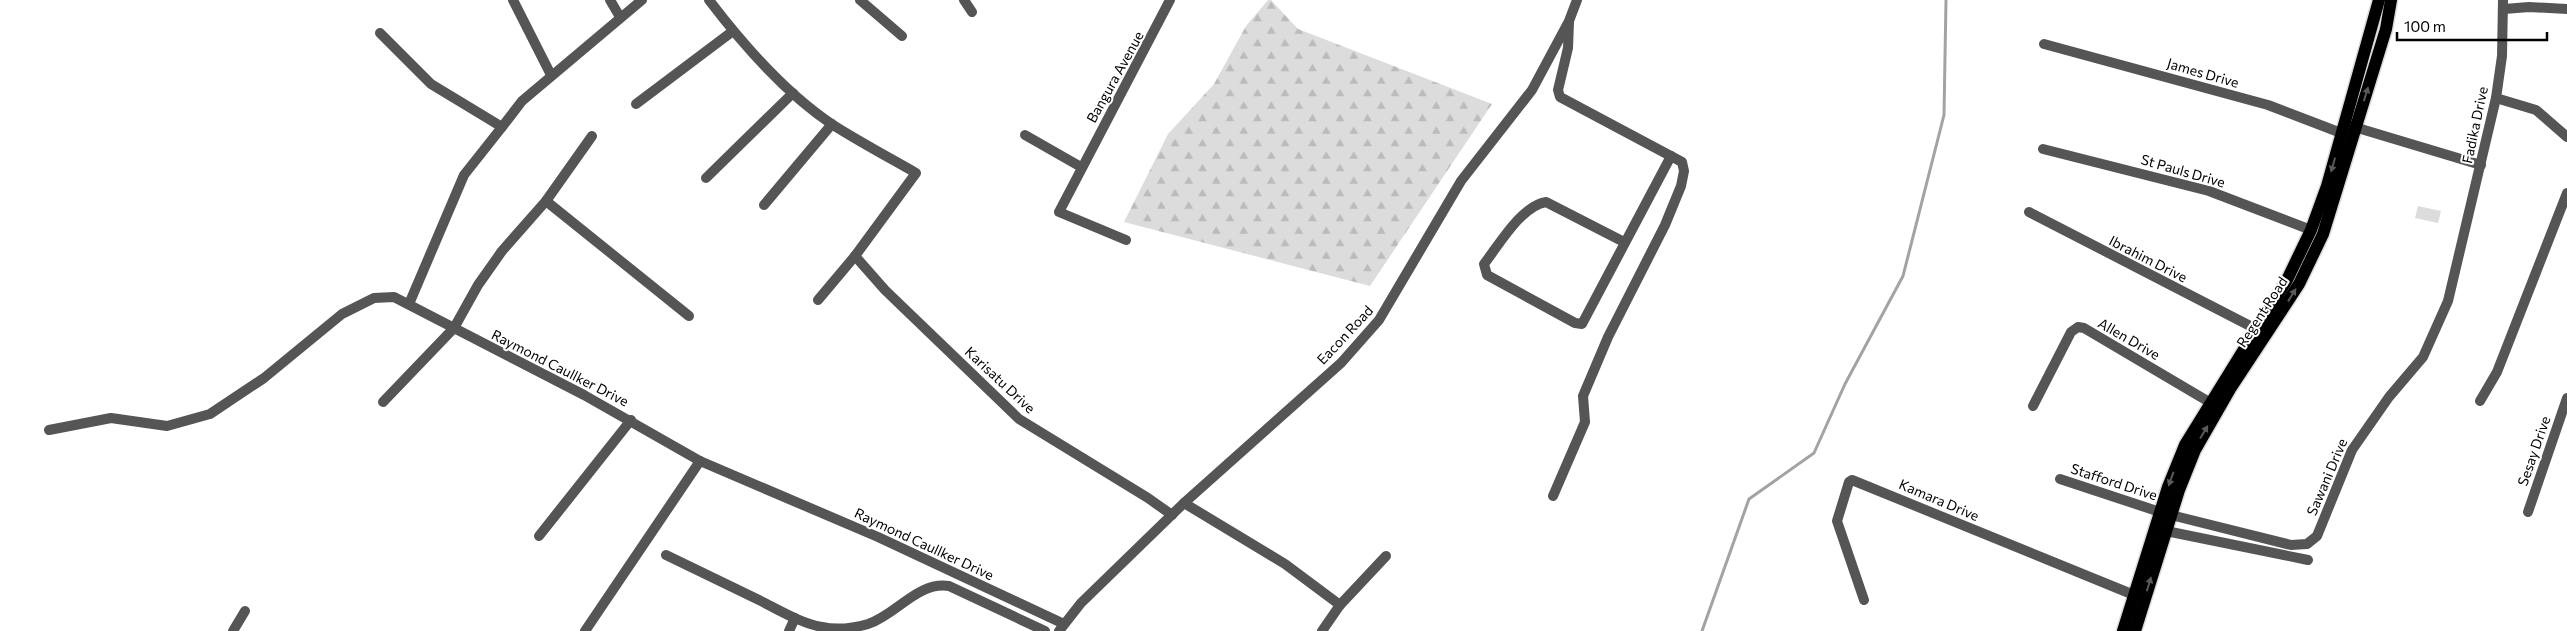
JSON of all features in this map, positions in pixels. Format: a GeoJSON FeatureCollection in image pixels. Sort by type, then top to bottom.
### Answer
{"type":"FeatureCollection","features":[{"type":"Feature","properties":{"kind":"main road","name":"Regent Road"},"geometry":{"type":"LineString","coordinates":[[2123,631],[2134,596],[2166,514],[2185,445],[2300,284],[2323,234],[2379,0]]}},
{"type":"Feature","properties":{"kind":"main road","name":"Regent Road"},"geometry":{"type":"LineString","coordinates":[[2215,405],[2256,329],[2290,273],[2311,230],[2386,29],[2391,0]]}},
{"type":"Feature","properties":{"kind":"main road","name":"Regent Road"},"geometry":{"type":"LineString","coordinates":[[2135,631],[2166,531],[2166,514]]}},
{"type":"Feature","properties":{"kind":"street"},"geometry":{"type":"LineString","coordinates":[[512,0],[552,75]]}},
{"type":"Feature","properties":{"kind":"street"},"geometry":{"type":"LineString","coordinates":[[610,0],[620,17]]}},
{"type":"Feature","properties":{"kind":"street"},"geometry":{"type":"LineString","coordinates":[[409,304],[464,175],[522,101],[642,0]]}},
{"type":"Feature","properties":{"kind":"street"},"geometry":{"type":"LineString","coordinates":[[709,0],[733,31],[793,93],[832,124],[916,173],[855,256],[818,300]]}},
{"type":"Feature","properties":{"kind":"street"},"geometry":{"type":"LineString","coordinates":[[860,0],[902,36]]}},
{"type":"Feature","properties":{"kind":"street"},"geometry":{"type":"LineString","coordinates":[[964,0],[972,12]]}},
{"type":"Feature","properties":{"kind":"street","name":"Bangura Avenue"},"geometry":{"type":"LineString","coordinates":[[1126,240],[1059,212],[1081,167],[1155,32],[1170,0]]}},
{"type":"Feature","properties":{"kind":"street","name":"Eacon Road"},"geometry":{"type":"LineString","coordinates":[[1062,628],[1081,603],[1184,503],[1341,363],[1379,320],[1461,181],[1532,90],[1569,21],[1577,0]]}},
{"type":"Feature","properties":{"kind":"street"},"geometry":{"type":"LineString","coordinates":[[2503,5],[2567,8]]}},
{"type":"Feature","properties":{"kind":"street","name":"Fadika Drive"},"geometry":{"type":"LineString","coordinates":[[2461,245],[2496,98],[2502,56],[2503,5]]}},
{"type":"Feature","properties":{"kind":"street"},"geometry":{"type":"LineString","coordinates":[[1553,496],[1585,422],[1583,396],[1608,337],[1665,225],[1681,186],[1684,171],[1682,162],[1560,97],[1558,90],[1568,48],[1569,21]]}},
{"type":"Feature","properties":{"kind":"street"},"geometry":{"type":"LineString","coordinates":[[636,104],[733,31]]}},
{"type":"Feature","properties":{"kind":"street"},"geometry":{"type":"LineString","coordinates":[[380,33],[431,84],[502,127]]}},
{"type":"Feature","properties":{"kind":"street","name":"James Drive"},"geometry":{"type":"LineString","coordinates":[[2044,44],[2268,105],[2349,131],[2481,165]]}},
{"type":"Feature","properties":{"kind":"street"},"geometry":{"type":"LineString","coordinates":[[706,178],[793,93]]}},
{"type":"Feature","properties":{"kind":"street"},"geometry":{"type":"LineString","coordinates":[[2496,98],[2536,110],[2567,137]]}},
{"type":"Feature","properties":{"kind":"street"},"geometry":{"type":"LineString","coordinates":[[764,205],[832,124]]}},
{"type":"Feature","properties":{"kind":"street"},"geometry":{"type":"LineString","coordinates":[[1025,135],[1081,167]]}},
{"type":"Feature","properties":{"kind":"street"},"geometry":{"type":"LineString","coordinates":[[383,402],[454,328],[478,285],[502,251],[546,201],[592,136]]}},
{"type":"Feature","properties":{"kind":"street","name":"St Pauls Drive"},"geometry":{"type":"LineString","coordinates":[[2043,149],[2209,192],[2311,230]]}},
{"type":"Feature","properties":{"kind":"street"},"geometry":{"type":"LineString","coordinates":[[1624,242],[1546,202],[1536,203],[1522,215],[1484,264],[1485,270],[1487,276],[1535,303],[1575,323],[1582,324],[1671,156]]}},
{"type":"Feature","properties":{"kind":"street"},"geometry":{"type":"LineString","coordinates":[[2480,402],[2496,372],[2567,192]]}},
{"type":"Feature","properties":{"kind":"street"},"geometry":{"type":"LineString","coordinates":[[546,201],[689,316]]}},
{"type":"Feature","properties":{"kind":"street","name":"Ibrahim Drive"},"geometry":{"type":"LineString","coordinates":[[2029,212],[2256,329]]}},
{"type":"Feature","properties":{"kind":"street","name":"Sawani Drive"},"geometry":{"type":"LineString","coordinates":[[2166,514],[2291,545],[2307,544],[2317,536],[2352,450],[2364,429],[2423,357],[2431,342],[2448,301],[2461,245]]}},
{"type":"Feature","properties":{"kind":"street","name":"Karisatu Drive"},"geometry":{"type":"LineString","coordinates":[[855,256],[885,290],[1019,419],[1148,498],[1172,515]]}},
{"type":"Feature","properties":{"kind":"street","name":"Raymond Caullker Drive"},"geometry":{"type":"LineString","coordinates":[[50,430],[111,418],[161,426],[189,422],[210,414],[244,393],[354,306],[381,297],[394,297],[631,420],[700,461],[878,537],[1062,628]]}},
{"type":"Feature","properties":{"kind":"street","name":"Allen Drive"},"geometry":{"type":"LineString","coordinates":[[2033,406],[2070,332],[2078,327],[2084,328],[2215,405]]}},
{"type":"Feature","properties":{"kind":"street","name":"Sesay Drive"},"geometry":{"type":"LineString","coordinates":[[2528,512],[2567,398]]}},
{"type":"Feature","properties":{"kind":"street"},"geometry":{"type":"LineString","coordinates":[[539,536],[631,420]]}},
{"type":"Feature","properties":{"kind":"street"},"geometry":{"type":"LineString","coordinates":[[585,631],[700,461]]}},
{"type":"Feature","properties":{"kind":"street","name":"Stafford Drive"},"geometry":{"type":"LineString","coordinates":[[2060,479],[2166,514]]}},
{"type":"Feature","properties":{"kind":"street","name":"Kamara Drive"},"geometry":{"type":"LineString","coordinates":[[1864,600],[1837,521],[1849,482],[1852,480],[2134,596]]}},
{"type":"Feature","properties":{"kind":"street"},"geometry":{"type":"LineString","coordinates":[[1184,503],[1285,564],[1340,605]]}},
{"type":"Feature","properties":{"kind":"street"},"geometry":{"type":"LineString","coordinates":[[2166,531],[2308,560]]}},
{"type":"Feature","properties":{"kind":"street"},"geometry":{"type":"LineString","coordinates":[[666,555],[795,618],[822,627],[840,628],[867,624],[889,615],[923,590],[940,584],[949,586],[1046,631]]}},
{"type":"Feature","properties":{"kind":"street"},"geometry":{"type":"LineString","coordinates":[[1322,631],[1340,605],[1386,556]]}},
{"type":"Feature","properties":{"kind":"street"},"geometry":{"type":"LineString","coordinates":[[233,631],[245,611]]}},
{"type":"Feature","properties":{"kind":"street"},"geometry":{"type":"LineString","coordinates":[[789,631],[795,618]]}},
{"type":"Feature","properties":{"kind":"green space"},"geometry":{"type":"Polygon","coordinates":[[[1268,0],[1271,0],[1298,29],[1492,104],[1370,286],[1124,222],[1168,134],[1214,84],[1246,26],[1268,0]]]}},
{"type":"Feature","properties":{"kind":"green space"},"geometry":{"type":"Polygon","coordinates":[[[2418,206],[2441,211],[2438,223],[2415,218],[2418,206]]]}},
{"type":"Feature","properties":{"kind":"waterway"},"geometry":{"type":"LineString","coordinates":[[1702,631],[1749,499],[1814,453],[1845,384],[1903,276],[1944,115],[1946,0]]}}]}
